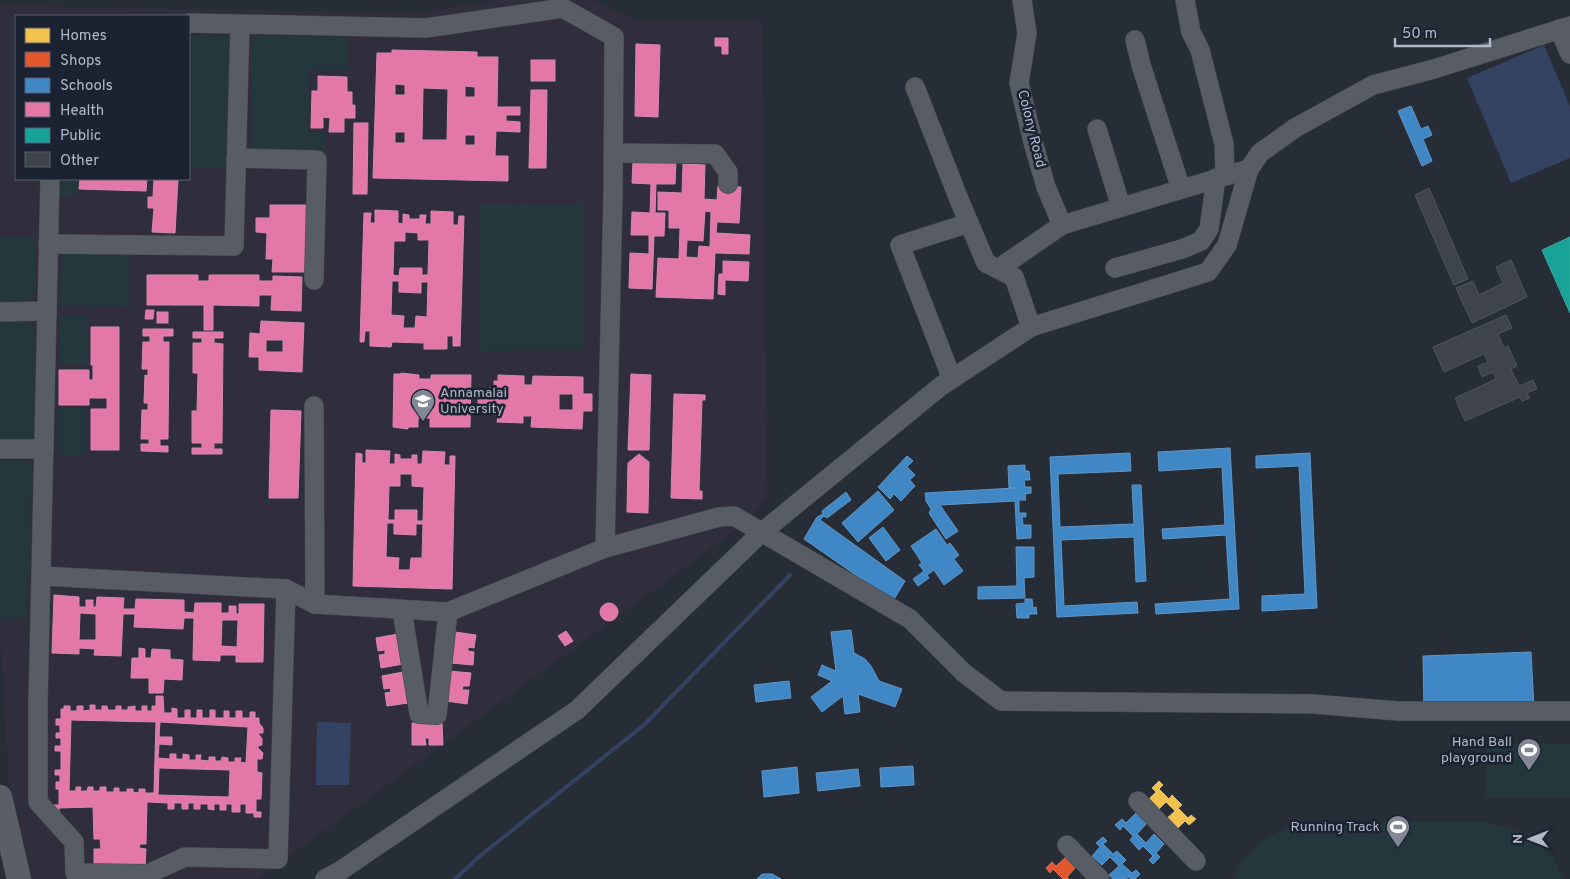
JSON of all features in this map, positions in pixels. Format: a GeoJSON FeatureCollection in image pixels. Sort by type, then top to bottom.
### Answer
{"type":"FeatureCollection","features":[{"type":"Feature","properties":{"kind":"main road"},"geometry":{"type":"LineString","coordinates":[[0,797],[20,879]]}},
{"type":"Feature","properties":{"kind":"street","name":"Colony Road"},"geometry":{"type":"LineString","coordinates":[[1022,0],[1027,33],[1019,82],[1046,187],[1062,225]]}},
{"type":"Feature","properties":{"kind":"street"},"geometry":{"type":"LineString","coordinates":[[1115,268],[1182,249],[1201,241],[1209,229],[1220,177],[1224,144],[1200,50],[1191,32],[1185,0]]}},
{"type":"Feature","properties":{"kind":"street"},"geometry":{"type":"LineString","coordinates":[[190,23],[426,28],[563,8],[614,37],[605,548]]}},
{"type":"Feature","properties":{"kind":"street"},"geometry":{"type":"LineString","coordinates":[[48,244],[234,246],[240,24]]}},
{"type":"Feature","properties":{"kind":"street"},"geometry":{"type":"LineString","coordinates":[[325,879],[348,866],[577,710],[761,533],[941,386],[1031,328],[1208,272],[1227,245],[1249,169],[1260,153],[1295,128],[1373,85],[1434,69],[1565,28],[1570,54]]}},
{"type":"Feature","properties":{"kind":"street"},"geometry":{"type":"LineString","coordinates":[[1135,40],[1141,65],[1181,189]]}},
{"type":"Feature","properties":{"kind":"street"},"geometry":{"type":"LineString","coordinates":[[915,87],[986,263],[1014,277],[1031,328]]}},
{"type":"Feature","properties":{"kind":"street"},"geometry":{"type":"LineString","coordinates":[[1097,128],[1121,207]]}},
{"type":"Feature","properties":{"kind":"street"},"geometry":{"type":"LineString","coordinates":[[613,153],[715,154],[728,172],[728,184]]}},
{"type":"Feature","properties":{"kind":"street"},"geometry":{"type":"LineString","coordinates":[[236,158],[317,160],[314,280]]}},
{"type":"Feature","properties":{"kind":"street"},"geometry":{"type":"LineString","coordinates":[[998,269],[1062,225],[1249,169]]}},
{"type":"Feature","properties":{"kind":"street"},"geometry":{"type":"LineString","coordinates":[[50,180],[38,703],[38,802],[74,842],[75,873],[148,874],[185,857],[278,859],[286,589]]}},
{"type":"Feature","properties":{"kind":"street"},"geometry":{"type":"LineString","coordinates":[[952,379],[900,245],[969,223]]}},
{"type":"Feature","properties":{"kind":"street"},"geometry":{"type":"LineString","coordinates":[[0,312],[47,311]]}},
{"type":"Feature","properties":{"kind":"street"},"geometry":{"type":"LineString","coordinates":[[314,406],[315,604]]}},
{"type":"Feature","properties":{"kind":"street"},"geometry":{"type":"LineString","coordinates":[[0,449],[44,449]]}},
{"type":"Feature","properties":{"kind":"street"},"geometry":{"type":"LineString","coordinates":[[42,576],[286,589],[315,604],[448,612],[605,548],[719,517],[734,516],[910,620],[964,673],[1001,701],[1313,704],[1398,711],[1570,711]]}},
{"type":"Feature","properties":{"kind":"street"},"geometry":{"type":"LineString","coordinates":[[402,610],[419,714],[437,715],[448,612]]}},
{"type":"Feature","properties":{"kind":"street"},"geometry":{"type":"LineString","coordinates":[[1138,801],[1196,861]]}},
{"type":"Feature","properties":{"kind":"street"},"geometry":{"type":"LineString","coordinates":[[1067,845],[1100,879]]}},
{"type":"Feature","properties":{"kind":"shaded area","name":"Annamalai University"},"geometry":{"type":"Polygon","coordinates":[[[500,0],[591,0],[639,22],[762,22],[767,499],[740,527],[258,879],[33,879],[9,782],[0,634],[0,6],[419,13],[500,0]]]}},
{"type":"Feature","properties":{"kind":"shaded area"},"geometry":{"type":"Polygon","coordinates":[[[190,35],[232,36],[231,168],[190,167],[190,35]]]}},
{"type":"Feature","properties":{"kind":"shaded area"},"geometry":{"type":"Polygon","coordinates":[[[252,35],[347,37],[347,71],[309,70],[308,132],[326,133],[326,154],[250,153],[252,35]]]}},
{"type":"Feature","properties":{"kind":"shaded area"},"geometry":{"type":"Polygon","coordinates":[[[53,180],[77,180],[77,196],[52,196],[53,180]]]}},
{"type":"Feature","properties":{"kind":"shaded area"},"geometry":{"type":"Polygon","coordinates":[[[583,203],[584,350],[480,351],[479,204],[583,203]]]}},
{"type":"Feature","properties":{"kind":"shaded area"},"geometry":{"type":"Polygon","coordinates":[[[0,236],[36,237],[36,290],[24,305],[0,305],[0,236]]]}},
{"type":"Feature","properties":{"kind":"shaded area"},"geometry":{"type":"Polygon","coordinates":[[[62,254],[130,255],[129,307],[60,306],[61,259],[62,254]]]}},
{"type":"Feature","properties":{"kind":"shaded area"},"geometry":{"type":"Polygon","coordinates":[[[60,315],[88,315],[88,364],[60,364],[60,315]]]}},
{"type":"Feature","properties":{"kind":"shaded area"},"geometry":{"type":"Polygon","coordinates":[[[0,322],[28,322],[36,330],[36,434],[27,442],[0,442],[0,322]]]}},
{"type":"Feature","properties":{"kind":"shaded area"},"geometry":{"type":"Polygon","coordinates":[[[58,407],[86,407],[86,456],[58,456],[58,407]]]}},
{"type":"Feature","properties":{"kind":"shaded area"},"geometry":{"type":"Polygon","coordinates":[[[27,460],[32,467],[27,618],[0,619],[0,461],[27,460]]]}},
{"type":"Feature","properties":{"kind":"shaded area","name":"Hand Ball playground"},"geometry":{"type":"Polygon","coordinates":[[[1487,744],[1570,744],[1570,797],[1487,798],[1487,744]]]}},
{"type":"Feature","properties":{"kind":"shaded area","name":"Running Track"},"geometry":{"type":"Polygon","coordinates":[[[1479,821],[1509,828],[1530,838],[1553,857],[1562,879],[1235,879],[1241,863],[1264,839],[1293,825],[1331,822],[1479,821]]]}},
{"type":"Feature","properties":{"kind":"water"},"geometry":{"type":"Polygon","coordinates":[[[1544,45],[1570,106],[1570,158],[1511,183],[1467,78],[1544,45]]]}},
{"type":"Feature","properties":{"kind":"water"},"geometry":{"type":"Polygon","coordinates":[[[317,722],[351,723],[349,785],[316,785],[317,722]]]}},
{"type":"Feature","properties":{"kind":"building: Homes"},"geometry":{"type":"Polygon","coordinates":[[[1159,781],[1163,785],[1159,789],[1169,799],[1172,795],[1182,805],[1178,808],[1188,818],[1191,815],[1196,819],[1189,825],[1185,821],[1176,830],[1165,820],[1175,811],[1166,802],[1158,810],[1148,800],[1156,792],[1152,788],[1159,781]]]}},
{"type":"Feature","properties":{"kind":"building: Shops"},"geometry":{"type":"Polygon","coordinates":[[[1066,857],[1076,867],[1067,877],[1069,879],[1063,879],[1053,869],[1050,873],[1046,868],[1052,862],[1056,866],[1066,857]]]}},
{"type":"Feature","properties":{"kind":"building: Schools"},"geometry":{"type":"Polygon","coordinates":[[[1411,106],[1421,129],[1428,126],[1432,135],[1423,139],[1432,161],[1422,166],[1398,111],[1411,106]]]}},
{"type":"Feature","properties":{"kind":"building: Schools"},"geometry":{"type":"Polygon","coordinates":[[[1230,448],[1239,609],[1156,614],[1155,604],[1230,599],[1226,535],[1163,539],[1162,529],[1225,525],[1222,467],[1159,471],[1158,452],[1230,448]]]}},
{"type":"Feature","properties":{"kind":"building: Schools"},"geometry":{"type":"Polygon","coordinates":[[[1130,453],[1131,471],[1058,474],[1060,527],[1134,524],[1132,485],[1141,485],[1146,581],[1136,582],[1134,537],[1061,540],[1064,606],[1137,602],[1138,613],[1057,617],[1050,457],[1130,453]]]}},
{"type":"Feature","properties":{"kind":"building: Schools"},"geometry":{"type":"Polygon","coordinates":[[[1310,453],[1317,608],[1262,611],[1262,596],[1305,594],[1299,466],[1256,468],[1256,456],[1310,453]]]}},
{"type":"Feature","properties":{"kind":"building: Schools"},"geometry":{"type":"Polygon","coordinates":[[[907,456],[913,461],[907,467],[915,475],[910,480],[915,486],[901,501],[894,494],[890,499],[878,487],[907,456]]]}},
{"type":"Feature","properties":{"kind":"building: Schools"},"geometry":{"type":"Polygon","coordinates":[[[1025,465],[1025,471],[1029,471],[1030,480],[1024,480],[1025,487],[1031,487],[1031,493],[1025,494],[1026,500],[1019,500],[1019,513],[1026,513],[1026,517],[1022,517],[1023,525],[1031,525],[1031,538],[1017,539],[1015,501],[940,505],[958,531],[946,539],[929,513],[931,509],[926,501],[925,493],[1015,488],[1009,488],[1008,466],[1025,465]]]}},
{"type":"Feature","properties":{"kind":"building: Schools"},"geometry":{"type":"Polygon","coordinates":[[[878,491],[894,510],[858,542],[842,523],[878,491]]]}},
{"type":"Feature","properties":{"kind":"building: Schools"},"geometry":{"type":"Polygon","coordinates":[[[846,492],[851,500],[827,518],[824,516],[820,520],[905,581],[893,601],[804,539],[817,517],[823,514],[822,511],[846,492]]]}},
{"type":"Feature","properties":{"kind":"building: Schools"},"geometry":{"type":"Polygon","coordinates":[[[883,527],[900,550],[886,561],[869,538],[883,527]]]}},
{"type":"Feature","properties":{"kind":"building: Schools"},"geometry":{"type":"Polygon","coordinates":[[[936,529],[947,545],[950,543],[959,555],[954,559],[963,571],[944,585],[934,570],[927,575],[929,578],[918,586],[913,579],[924,571],[919,565],[922,563],[911,546],[936,529]]]}},
{"type":"Feature","properties":{"kind":"building: Schools"},"geometry":{"type":"Polygon","coordinates":[[[1016,547],[1034,547],[1034,577],[1024,578],[1025,598],[978,599],[978,587],[1017,586],[1016,547]]]}},
{"type":"Feature","properties":{"kind":"building: Schools"},"geometry":{"type":"Polygon","coordinates":[[[1025,599],[1032,599],[1033,608],[1036,607],[1037,614],[1029,614],[1029,618],[1017,618],[1016,604],[1025,603],[1025,599]]]}},
{"type":"Feature","properties":{"kind":"building: Schools"},"geometry":{"type":"Polygon","coordinates":[[[851,630],[854,653],[865,659],[879,681],[902,689],[895,707],[858,694],[860,712],[845,714],[843,696],[822,712],[811,697],[832,681],[818,675],[822,665],[836,671],[831,632],[851,630]]]}},
{"type":"Feature","properties":{"kind":"building: Schools"},"geometry":{"type":"Polygon","coordinates":[[[1531,652],[1534,707],[1424,710],[1423,656],[1531,652]]]}},
{"type":"Feature","properties":{"kind":"building: Schools"},"geometry":{"type":"Polygon","coordinates":[[[789,681],[791,698],[756,702],[754,685],[789,681]]]}},
{"type":"Feature","properties":{"kind":"building: Schools"},"geometry":{"type":"Polygon","coordinates":[[[913,766],[914,785],[881,787],[880,768],[913,766]]]}},
{"type":"Feature","properties":{"kind":"building: Schools"},"geometry":{"type":"Polygon","coordinates":[[[797,767],[799,793],[764,797],[762,771],[797,767]]]}},
{"type":"Feature","properties":{"kind":"building: Schools"},"geometry":{"type":"Polygon","coordinates":[[[858,769],[860,786],[818,791],[816,773],[858,769]]]}},
{"type":"Feature","properties":{"kind":"building: Schools"},"geometry":{"type":"Polygon","coordinates":[[[1136,813],[1146,824],[1137,834],[1146,843],[1154,834],[1164,844],[1156,853],[1160,857],[1153,864],[1149,860],[1153,856],[1143,846],[1139,850],[1130,840],[1133,836],[1123,826],[1120,830],[1115,825],[1122,819],[1126,823],[1136,813]]]}},
{"type":"Feature","properties":{"kind":"building: Schools"},"geometry":{"type":"Polygon","coordinates":[[[1103,837],[1107,841],[1103,844],[1113,854],[1117,851],[1126,860],[1122,864],[1132,873],[1136,870],[1140,874],[1135,879],[1129,877],[1126,879],[1113,879],[1109,875],[1119,866],[1110,857],[1102,865],[1092,856],[1100,847],[1096,843],[1103,837]]]}},
{"type":"Feature","properties":{"kind":"building: Schools"},"geometry":{"type":"Polygon","coordinates":[[[762,874],[772,874],[781,879],[757,879],[762,874]]]}},
{"type":"Feature","properties":{"kind":"building: Health"},"geometry":{"type":"Polygon","coordinates":[[[715,38],[728,38],[728,54],[722,54],[722,46],[715,46],[715,38]]]}},
{"type":"Feature","properties":{"kind":"building: Health"},"geometry":{"type":"Polygon","coordinates":[[[636,44],[660,45],[658,117],[635,116],[636,44]]]}},
{"type":"Feature","properties":{"kind":"building: Health"},"geometry":{"type":"Polygon","coordinates":[[[392,50],[477,52],[477,57],[498,57],[497,107],[520,107],[520,115],[506,115],[506,121],[520,122],[520,132],[496,131],[495,156],[508,156],[508,181],[373,178],[377,53],[392,53],[392,50]],[[395,84],[395,95],[405,95],[405,85],[395,84]],[[465,86],[465,97],[475,97],[475,87],[465,86]],[[423,88],[422,140],[447,140],[448,89],[423,88]],[[395,132],[395,143],[405,143],[405,132],[395,132]],[[465,135],[465,145],[475,145],[475,135],[465,135]]]}},
{"type":"Feature","properties":{"kind":"building: Health"},"geometry":{"type":"Polygon","coordinates":[[[531,60],[555,60],[555,81],[531,81],[531,60]]]}},
{"type":"Feature","properties":{"kind":"building: Health"},"geometry":{"type":"Polygon","coordinates":[[[318,76],[347,77],[347,92],[352,92],[355,118],[344,118],[344,132],[329,132],[330,118],[323,117],[323,128],[311,128],[312,91],[318,91],[318,76]]]}},
{"type":"Feature","properties":{"kind":"building: Health"},"geometry":{"type":"Polygon","coordinates":[[[531,90],[547,90],[546,168],[529,168],[531,90]]]}},
{"type":"Feature","properties":{"kind":"building: Health"},"geometry":{"type":"Polygon","coordinates":[[[354,123],[368,123],[367,194],[353,194],[354,123]]]}},
{"type":"Feature","properties":{"kind":"building: Health"},"geometry":{"type":"Polygon","coordinates":[[[633,161],[676,162],[675,184],[656,184],[655,213],[665,213],[664,236],[654,236],[652,289],[629,288],[630,253],[649,254],[649,235],[631,235],[632,212],[650,213],[651,184],[632,183],[633,161]]]}},
{"type":"Feature","properties":{"kind":"building: Health"},"geometry":{"type":"Polygon","coordinates":[[[683,164],[705,165],[704,199],[717,200],[718,186],[741,187],[739,223],[717,222],[716,233],[750,235],[749,254],[715,253],[713,299],[656,297],[658,258],[679,259],[680,228],[669,228],[669,210],[658,210],[658,192],[682,193],[683,164]],[[705,211],[703,241],[687,240],[686,257],[698,258],[699,246],[710,247],[711,212],[705,211]]]}},
{"type":"Feature","properties":{"kind":"building: Health"},"geometry":{"type":"Polygon","coordinates":[[[80,180],[147,180],[146,191],[79,189],[80,180]]]}},
{"type":"Feature","properties":{"kind":"building: Health"},"geometry":{"type":"Polygon","coordinates":[[[154,180],[178,180],[175,233],[152,232],[154,208],[148,208],[148,197],[153,197],[154,180]]]}},
{"type":"Feature","properties":{"kind":"building: Health"},"geometry":{"type":"Polygon","coordinates":[[[270,205],[307,205],[306,272],[272,272],[273,259],[266,259],[267,233],[256,232],[256,218],[270,218],[270,205]]]}},
{"type":"Feature","properties":{"kind":"building: Health"},"geometry":{"type":"Polygon","coordinates":[[[375,210],[398,211],[398,223],[403,224],[403,214],[409,215],[409,219],[420,219],[420,215],[426,215],[425,224],[431,224],[431,211],[453,212],[453,225],[458,225],[459,216],[464,216],[460,346],[453,346],[453,336],[447,336],[447,349],[424,349],[424,343],[392,342],[391,347],[370,346],[370,331],[365,331],[364,342],[360,342],[364,213],[371,213],[370,223],[375,223],[375,210]],[[405,232],[405,241],[394,241],[393,275],[399,276],[400,268],[422,268],[422,275],[428,275],[429,240],[418,240],[418,233],[405,232]],[[392,281],[391,315],[404,316],[403,328],[415,328],[416,316],[427,317],[428,282],[421,282],[421,293],[399,292],[399,281],[392,281]]]}},
{"type":"Feature","properties":{"kind":"building: Health"},"geometry":{"type":"Polygon","coordinates":[[[723,261],[749,262],[748,281],[725,280],[725,295],[718,294],[719,274],[723,274],[723,261]]]}},
{"type":"Feature","properties":{"kind":"building: Health"},"geometry":{"type":"Polygon","coordinates":[[[147,275],[198,275],[198,281],[209,281],[209,275],[259,275],[259,281],[273,281],[273,276],[302,277],[301,311],[271,310],[272,295],[259,295],[259,306],[213,305],[213,330],[204,330],[204,305],[147,305],[147,275]]]}},
{"type":"Feature","properties":{"kind":"building: Health"},"geometry":{"type":"Polygon","coordinates":[[[146,310],[154,310],[153,319],[145,319],[146,310]]]}},
{"type":"Feature","properties":{"kind":"building: Health"},"geometry":{"type":"Polygon","coordinates":[[[157,312],[168,312],[168,323],[157,323],[157,312]]]}},
{"type":"Feature","properties":{"kind":"building: Health"},"geometry":{"type":"Polygon","coordinates":[[[261,321],[304,323],[302,372],[259,370],[259,357],[249,357],[250,333],[260,334],[261,321]],[[266,340],[266,352],[283,352],[283,340],[266,340]]]}},
{"type":"Feature","properties":{"kind":"building: Health"},"geometry":{"type":"Polygon","coordinates":[[[91,327],[119,327],[119,450],[91,450],[91,409],[107,409],[107,398],[89,398],[89,405],[59,405],[59,370],[89,370],[89,380],[93,380],[91,327]]]}},
{"type":"Feature","properties":{"kind":"building: Health"},"geometry":{"type":"Polygon","coordinates":[[[143,329],[173,329],[173,336],[163,336],[163,342],[169,342],[168,439],[160,439],[160,446],[168,446],[168,452],[141,451],[141,444],[149,444],[149,439],[141,439],[142,410],[148,410],[148,403],[144,403],[145,375],[148,376],[148,369],[142,369],[143,342],[150,342],[150,336],[143,336],[143,329]]]}},
{"type":"Feature","properties":{"kind":"building: Health"},"geometry":{"type":"Polygon","coordinates":[[[193,332],[223,332],[223,338],[214,338],[214,343],[223,344],[222,443],[214,443],[214,449],[222,449],[222,454],[192,454],[192,448],[202,448],[202,443],[192,443],[192,411],[197,411],[198,373],[193,373],[193,343],[202,343],[202,338],[193,338],[193,332]]]}},
{"type":"Feature","properties":{"kind":"building: Health"},"geometry":{"type":"Polygon","coordinates":[[[394,374],[419,375],[419,379],[431,379],[431,375],[471,375],[470,427],[430,427],[430,418],[418,418],[418,427],[408,427],[408,429],[393,427],[394,374]]]}},
{"type":"Feature","properties":{"kind":"building: Health"},"geometry":{"type":"Polygon","coordinates":[[[631,374],[651,375],[649,450],[628,450],[631,374]]]}},
{"type":"Feature","properties":{"kind":"building: Health"},"geometry":{"type":"Polygon","coordinates":[[[498,375],[524,376],[524,385],[532,385],[533,376],[583,377],[583,394],[592,394],[592,411],[583,411],[582,429],[531,427],[532,416],[523,416],[523,423],[497,422],[498,415],[494,415],[494,411],[488,411],[488,404],[478,404],[478,396],[488,396],[489,388],[494,388],[494,381],[498,381],[498,375]],[[559,394],[559,410],[573,410],[573,394],[559,394]]]}},
{"type":"Feature","properties":{"kind":"building: Health"},"geometry":{"type":"Polygon","coordinates":[[[674,394],[705,395],[705,400],[702,400],[699,491],[702,491],[702,499],[671,498],[674,394]]]}},
{"type":"Feature","properties":{"kind":"building: Health"},"geometry":{"type":"Polygon","coordinates":[[[271,410],[301,411],[298,498],[269,498],[271,410]]]}},
{"type":"Feature","properties":{"kind":"building: Health"},"geometry":{"type":"Polygon","coordinates":[[[366,450],[390,451],[389,464],[395,464],[395,454],[400,455],[400,459],[412,459],[412,455],[417,455],[417,464],[422,464],[423,451],[445,452],[444,465],[450,465],[450,456],[455,456],[452,589],[353,586],[356,453],[362,454],[362,463],[366,463],[366,450]],[[400,474],[400,486],[389,486],[388,520],[395,520],[395,510],[417,510],[417,521],[423,521],[424,487],[412,486],[412,474],[400,474]],[[387,523],[386,557],[399,558],[398,570],[410,570],[411,558],[422,558],[423,524],[416,524],[416,535],[394,534],[394,523],[387,523]]]}},
{"type":"Feature","properties":{"kind":"building: Health"},"geometry":{"type":"Polygon","coordinates":[[[639,454],[649,462],[648,513],[627,512],[628,463],[639,454]]]}},
{"type":"Feature","properties":{"kind":"building: Health"},"geometry":{"type":"Polygon","coordinates":[[[54,595],[79,597],[79,607],[86,607],[86,600],[93,600],[93,607],[96,607],[97,597],[124,598],[123,609],[135,609],[136,599],[184,600],[184,612],[194,613],[195,603],[221,603],[221,613],[229,613],[229,606],[236,606],[236,614],[239,614],[239,604],[264,604],[263,662],[236,662],[236,655],[220,655],[220,661],[193,660],[194,618],[184,618],[183,629],[134,627],[135,614],[123,614],[121,656],[94,655],[95,649],[79,648],[79,654],[52,653],[54,595]],[[80,613],[79,640],[96,640],[96,614],[80,613]],[[222,620],[221,646],[237,647],[238,620],[222,620]]]}},
{"type":"Feature","properties":{"kind":"building: Health"},"geometry":{"type":"Polygon","coordinates":[[[609,603],[615,606],[618,612],[615,618],[609,621],[603,618],[600,612],[603,606],[609,603]]]}},
{"type":"Feature","properties":{"kind":"building: Health"},"geometry":{"type":"Polygon","coordinates":[[[566,631],[573,641],[565,646],[558,636],[566,631]]]}},
{"type":"Feature","properties":{"kind":"building: Health"},"geometry":{"type":"Polygon","coordinates":[[[455,632],[476,635],[474,648],[468,647],[468,651],[474,652],[473,665],[451,663],[455,632]]]}},
{"type":"Feature","properties":{"kind":"building: Health"},"geometry":{"type":"Polygon","coordinates":[[[398,634],[403,664],[381,668],[379,655],[385,654],[385,650],[378,651],[376,638],[398,634]]]}},
{"type":"Feature","properties":{"kind":"building: Health"},"geometry":{"type":"Polygon","coordinates":[[[139,648],[145,649],[145,658],[151,658],[152,649],[170,650],[170,659],[183,660],[182,680],[164,679],[163,693],[149,693],[149,678],[131,678],[132,658],[139,658],[139,648]]]}},
{"type":"Feature","properties":{"kind":"building: Health"},"geometry":{"type":"Polygon","coordinates":[[[449,671],[471,673],[469,686],[463,686],[462,690],[469,690],[467,704],[446,701],[449,671]]]}},
{"type":"Feature","properties":{"kind":"building: Health"},"geometry":{"type":"Polygon","coordinates":[[[403,672],[408,703],[387,706],[385,693],[391,692],[390,688],[384,689],[382,676],[403,672]]]}},
{"type":"Feature","properties":{"kind":"building: Health"},"geometry":{"type":"Polygon","coordinates":[[[156,696],[163,696],[164,713],[172,713],[172,708],[177,709],[177,718],[185,718],[185,710],[190,710],[190,718],[197,718],[197,710],[202,710],[202,718],[210,718],[210,710],[215,710],[215,718],[224,718],[224,711],[229,711],[229,718],[236,718],[236,711],[242,711],[242,718],[250,718],[250,712],[255,712],[255,718],[259,718],[259,723],[263,728],[263,733],[258,733],[262,739],[262,745],[258,746],[258,748],[263,753],[262,759],[257,759],[257,772],[262,773],[261,799],[256,799],[256,812],[261,812],[261,817],[254,817],[254,813],[246,813],[246,804],[240,804],[240,812],[232,812],[232,804],[226,804],[226,810],[220,810],[220,804],[214,804],[214,810],[208,809],[208,804],[200,804],[200,809],[194,809],[194,803],[188,803],[188,809],[182,809],[182,803],[174,803],[174,809],[168,809],[168,803],[147,802],[146,844],[140,844],[139,848],[146,849],[145,869],[94,868],[94,849],[101,849],[100,839],[94,839],[93,807],[59,808],[59,811],[54,811],[54,805],[59,805],[59,789],[56,789],[56,782],[60,782],[60,775],[55,775],[55,770],[61,770],[61,751],[55,751],[55,746],[61,746],[61,738],[56,738],[56,733],[60,733],[60,725],[56,725],[56,719],[61,719],[61,709],[64,709],[64,706],[70,706],[70,711],[77,711],[77,706],[83,706],[83,711],[90,710],[90,705],[95,705],[95,710],[102,710],[102,706],[107,706],[108,710],[116,710],[116,706],[121,706],[121,710],[128,710],[128,707],[135,706],[135,711],[142,711],[142,706],[147,706],[147,711],[152,711],[152,706],[156,706],[156,696]],[[71,720],[69,791],[76,791],[76,787],[81,787],[80,791],[87,791],[88,787],[93,787],[93,791],[100,791],[100,787],[106,787],[106,792],[114,792],[114,788],[119,788],[119,792],[127,792],[127,789],[133,789],[133,792],[139,793],[139,789],[145,789],[145,793],[154,793],[156,722],[71,720]],[[160,722],[159,737],[172,737],[172,745],[159,744],[158,758],[170,759],[170,754],[176,754],[176,759],[183,759],[183,754],[189,755],[189,760],[196,760],[196,755],[201,755],[200,760],[209,761],[209,757],[215,757],[215,761],[221,761],[222,757],[228,758],[228,762],[235,762],[235,758],[241,758],[240,762],[246,763],[248,727],[160,722]],[[159,768],[158,795],[229,797],[230,770],[159,768]]]}},
{"type":"Feature","properties":{"kind":"building: Health"},"geometry":{"type":"Polygon","coordinates":[[[412,723],[442,723],[443,745],[429,745],[429,738],[425,738],[426,745],[412,745],[412,723]]]}},
{"type":"Feature","properties":{"kind":"building: Public"},"geometry":{"type":"Polygon","coordinates":[[[1570,237],[1570,313],[1542,250],[1570,237]]]}},
{"type":"Feature","properties":{"kind":"building: Other"},"geometry":{"type":"Polygon","coordinates":[[[1429,188],[1468,279],[1454,285],[1415,195],[1429,188]]]}},
{"type":"Feature","properties":{"kind":"building: Other"},"geometry":{"type":"Polygon","coordinates":[[[1511,260],[1527,297],[1472,323],[1456,288],[1473,281],[1479,295],[1503,283],[1496,267],[1511,260]]]}},
{"type":"Feature","properties":{"kind":"building: Other"},"geometry":{"type":"Polygon","coordinates":[[[1506,315],[1512,328],[1498,334],[1504,348],[1508,346],[1517,366],[1511,369],[1519,386],[1533,380],[1537,389],[1527,393],[1530,398],[1522,401],[1520,397],[1465,421],[1455,398],[1496,379],[1493,372],[1482,377],[1478,366],[1488,362],[1484,354],[1444,372],[1433,347],[1506,315]]]}},
{"type":"Feature","properties":{"kind":"waterway"},"geometry":{"type":"LineString","coordinates":[[455,879],[480,856],[644,725],[790,575]]}},
{"type":"Feature","properties":{"kind":"place","name":"Annamalai University"},"geometry":{"type":"Point","coordinates":[423,422]}},
{"type":"Feature","properties":{"kind":"place","name":"Hand Ball playground"},"geometry":{"type":"Point","coordinates":[1529,771]}},
{"type":"Feature","properties":{"kind":"place","name":"Running Track"},"geometry":{"type":"Point","coordinates":[1398,848]}}]}
